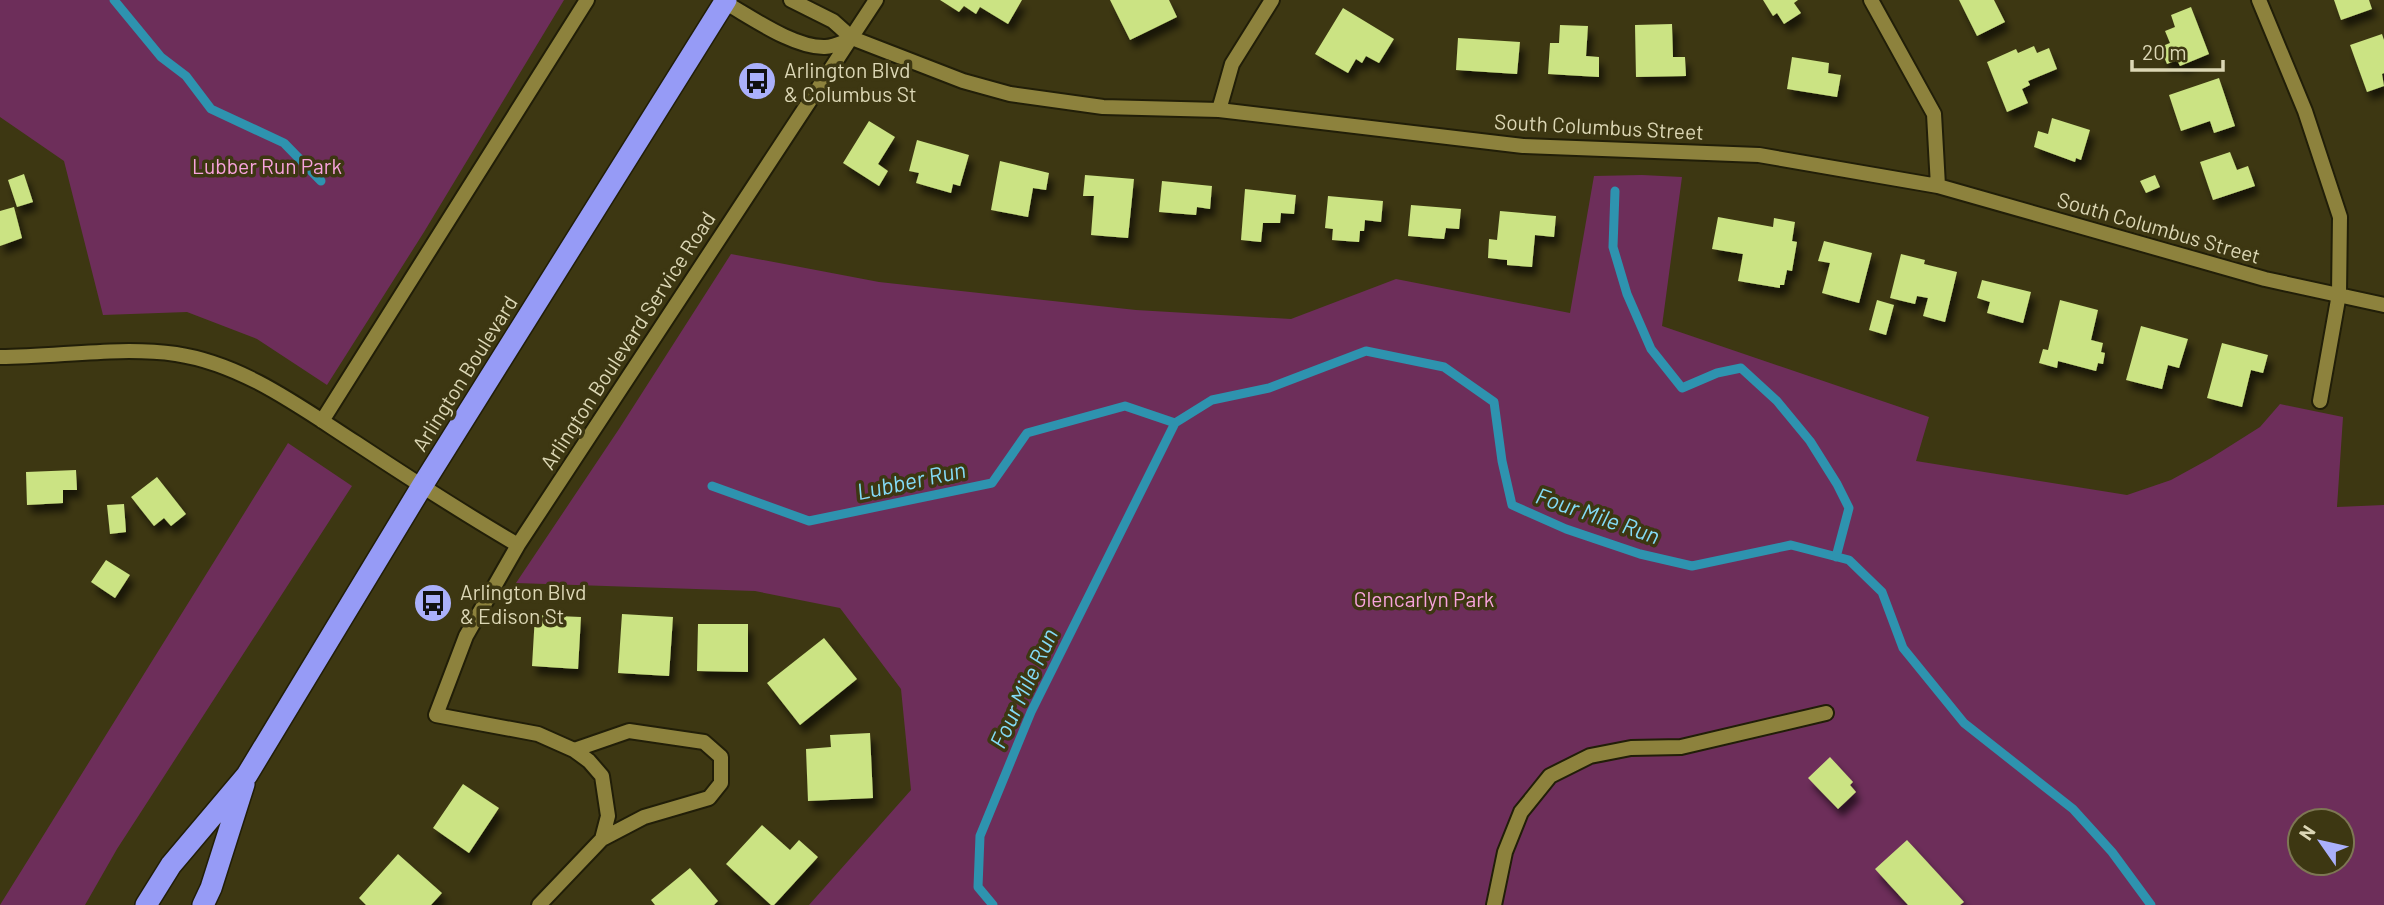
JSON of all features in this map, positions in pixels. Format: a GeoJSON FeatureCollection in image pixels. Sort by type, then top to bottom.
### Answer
{"type":"FeatureCollection","features":[{"type":"Feature","properties":{"kind":"highway","name":"Arlington Boulevard"},"geometry":{"type":"LineString","coordinates":[[146,905],[171,865],[247,775],[422,486],[725,1]]}},
{"type":"Feature","properties":{"kind":"highway","name":"Arlington Boulevard"},"geometry":{"type":"LineString","coordinates":[[203,905],[211,888],[247,775]]}},
{"type":"Feature","properties":{"kind":"street"},"geometry":{"type":"LineString","coordinates":[[322,421],[587,0]]}},
{"type":"Feature","properties":{"kind":"street","name":"South Columbus Street"},"geometry":{"type":"LineString","coordinates":[[791,0],[833,21],[852,38],[933,70],[1010,94],[1103,107],[1219,110],[1523,146],[1759,155],[1938,186],[2266,279],[2384,305]]}},
{"type":"Feature","properties":{"kind":"street","name":"Arlington Boulevard Service Road"},"geometry":{"type":"LineString","coordinates":[[573,750],[538,734],[436,715],[466,636],[518,545],[876,0]]}},
{"type":"Feature","properties":{"kind":"street"},"geometry":{"type":"LineString","coordinates":[[1219,110],[1232,64],[1272,0]]}},
{"type":"Feature","properties":{"kind":"street"},"geometry":{"type":"LineString","coordinates":[[1871,0],[1934,114],[1938,186]]}},
{"type":"Feature","properties":{"kind":"street"},"geometry":{"type":"LineString","coordinates":[[2259,0],[2305,111],[2340,217],[2339,294],[2320,401]]}},
{"type":"Feature","properties":{"kind":"street"},"geometry":{"type":"LineString","coordinates":[[725,1],[773,29],[810,44],[827,47],[852,38]]}},
{"type":"Feature","properties":{"kind":"street"},"geometry":{"type":"LineString","coordinates":[[0,357],[127,352],[176,354],[229,368],[253,379],[322,421],[518,545]]}},
{"type":"Feature","properties":{"kind":"street"},"geometry":{"type":"LineString","coordinates":[[1493,905],[1505,852],[1521,812],[1550,776],[1590,756],[1631,748],[1681,747],[1826,713]]}},
{"type":"Feature","properties":{"kind":"street"},"geometry":{"type":"LineString","coordinates":[[539,905],[602,839],[644,817],[709,798],[721,783],[721,757],[704,742],[629,732],[573,750]]}},
{"type":"Feature","properties":{"kind":"street"},"geometry":{"type":"LineString","coordinates":[[573,750],[589,761],[601,776],[608,816],[602,839]]}},
{"type":"Feature","properties":{"kind":"green space","name":"Lubber Run Park"},"geometry":{"type":"Polygon","coordinates":[[[0,0],[564,0],[424,232],[327,385],[257,339],[187,312],[103,315],[64,161],[0,117],[0,0]]]}},
{"type":"Feature","properties":{"kind":"green space","name":"Glencarlyn Park"},"geometry":{"type":"Polygon","coordinates":[[[1594,176],[1682,177],[1662,326],[1929,417],[1916,461],[2127,495],[2171,480],[2211,458],[2260,427],[2280,404],[2343,417],[2337,507],[2384,505],[2384,905],[809,905],[911,790],[901,689],[840,608],[755,591],[516,583],[731,254],[879,282],[1136,310],[1291,319],[1396,279],[1570,313],[1594,176]]]}},
{"type":"Feature","properties":{"kind":"green space"},"geometry":{"type":"Polygon","coordinates":[[[288,443],[352,486],[117,849],[85,905],[0,905],[288,443]]]}},
{"type":"Feature","properties":{"kind":"building"},"geometry":{"type":"Polygon","coordinates":[[[940,0],[1022,0],[1008,24],[980,7],[976,14],[964,6],[959,12],[940,0]]]}},
{"type":"Feature","properties":{"kind":"building"},"geometry":{"type":"Polygon","coordinates":[[[1110,0],[1169,0],[1177,17],[1130,40],[1110,0]]]}},
{"type":"Feature","properties":{"kind":"building"},"geometry":{"type":"Polygon","coordinates":[[[1763,0],[1798,0],[1794,3],[1801,13],[1784,24],[1777,13],[1773,16],[1763,0]]]}},
{"type":"Feature","properties":{"kind":"building"},"geometry":{"type":"Polygon","coordinates":[[[1959,0],[1994,0],[2005,22],[1977,36],[1959,0]]]}},
{"type":"Feature","properties":{"kind":"building"},"geometry":{"type":"Polygon","coordinates":[[[2334,0],[2369,0],[2372,9],[2341,20],[2334,0]]]}},
{"type":"Feature","properties":{"kind":"building"},"geometry":{"type":"Polygon","coordinates":[[[2191,7],[2209,54],[2180,66],[2177,60],[2167,64],[2160,47],[2170,43],[2165,31],[2175,27],[2171,15],[2191,7]]]}},
{"type":"Feature","properties":{"kind":"building"},"geometry":{"type":"Polygon","coordinates":[[[1343,8],[1394,39],[1379,63],[1366,56],[1362,63],[1356,59],[1348,73],[1315,54],[1343,8]]]}},
{"type":"Feature","properties":{"kind":"building"},"geometry":{"type":"Polygon","coordinates":[[[1672,24],[1673,57],[1685,57],[1686,76],[1636,77],[1635,25],[1672,24]]]}},
{"type":"Feature","properties":{"kind":"building"},"geometry":{"type":"Polygon","coordinates":[[[1560,25],[1588,26],[1586,56],[1599,57],[1599,77],[1548,74],[1550,43],[1559,43],[1560,25]]]}},
{"type":"Feature","properties":{"kind":"building"},"geometry":{"type":"Polygon","coordinates":[[[2382,34],[2384,86],[2367,92],[2350,45],[2382,34]]]}},
{"type":"Feature","properties":{"kind":"building"},"geometry":{"type":"Polygon","coordinates":[[[1458,38],[1520,42],[1517,74],[1456,70],[1458,38]]]}},
{"type":"Feature","properties":{"kind":"building"},"geometry":{"type":"Polygon","coordinates":[[[2034,46],[2037,53],[2049,48],[2057,69],[2028,81],[2030,85],[2022,89],[2028,103],[2007,112],[1987,62],[2016,49],[2018,53],[2034,46]]]}},
{"type":"Feature","properties":{"kind":"building"},"geometry":{"type":"Polygon","coordinates":[[[1792,57],[1829,63],[1828,73],[1841,75],[1837,97],[1787,89],[1792,57]]]}},
{"type":"Feature","properties":{"kind":"building"},"geometry":{"type":"Polygon","coordinates":[[[2219,78],[2235,126],[2214,133],[2210,121],[2181,131],[2169,95],[2219,78]]]}},
{"type":"Feature","properties":{"kind":"building"},"geometry":{"type":"Polygon","coordinates":[[[2052,118],[2090,130],[2081,160],[2076,158],[2075,162],[2034,147],[2038,131],[2048,134],[2052,118]]]}},
{"type":"Feature","properties":{"kind":"building"},"geometry":{"type":"Polygon","coordinates":[[[869,121],[895,137],[878,164],[888,171],[879,186],[843,163],[869,121]]]}},
{"type":"Feature","properties":{"kind":"building"},"geometry":{"type":"Polygon","coordinates":[[[917,140],[969,155],[960,186],[953,184],[951,193],[916,183],[919,173],[909,171],[917,140]]]}},
{"type":"Feature","properties":{"kind":"building"},"geometry":{"type":"Polygon","coordinates":[[[2230,152],[2237,170],[2248,166],[2255,186],[2213,200],[2200,162],[2230,152]]]}},
{"type":"Feature","properties":{"kind":"building"},"geometry":{"type":"Polygon","coordinates":[[[1000,161],[1049,173],[1046,190],[1033,188],[1028,217],[991,210],[1000,161]]]}},
{"type":"Feature","properties":{"kind":"building"},"geometry":{"type":"Polygon","coordinates":[[[24,174],[33,202],[17,207],[8,180],[24,174]]]}},
{"type":"Feature","properties":{"kind":"building"},"geometry":{"type":"Polygon","coordinates":[[[1085,175],[1134,179],[1128,238],[1091,235],[1094,196],[1083,196],[1085,175]]]}},
{"type":"Feature","properties":{"kind":"building"},"geometry":{"type":"Polygon","coordinates":[[[2155,175],[2160,187],[2146,193],[2140,181],[2155,175]]]}},
{"type":"Feature","properties":{"kind":"building"},"geometry":{"type":"Polygon","coordinates":[[[1162,181],[1212,186],[1210,209],[1197,207],[1196,215],[1159,212],[1162,181]]]}},
{"type":"Feature","properties":{"kind":"building"},"geometry":{"type":"Polygon","coordinates":[[[1245,189],[1296,195],[1294,214],[1281,213],[1280,223],[1263,223],[1261,242],[1241,240],[1245,189]]]}},
{"type":"Feature","properties":{"kind":"building"},"geometry":{"type":"Polygon","coordinates":[[[1328,196],[1383,201],[1381,222],[1365,220],[1359,242],[1332,240],[1333,229],[1325,228],[1328,196]]]}},
{"type":"Feature","properties":{"kind":"building"},"geometry":{"type":"Polygon","coordinates":[[[1411,205],[1461,209],[1459,229],[1446,228],[1444,239],[1408,236],[1411,205]]]}},
{"type":"Feature","properties":{"kind":"building"},"geometry":{"type":"Polygon","coordinates":[[[14,207],[22,238],[0,246],[0,211],[14,207]]]}},
{"type":"Feature","properties":{"kind":"building"},"geometry":{"type":"Polygon","coordinates":[[[1500,211],[1556,216],[1554,237],[1535,235],[1532,267],[1507,265],[1507,260],[1488,258],[1489,239],[1497,240],[1500,211]]]}},
{"type":"Feature","properties":{"kind":"building"},"geometry":{"type":"Polygon","coordinates":[[[1718,217],[1773,227],[1774,218],[1795,222],[1792,241],[1797,242],[1792,271],[1787,270],[1784,285],[1780,285],[1780,288],[1738,281],[1743,254],[1712,249],[1718,217]]]}},
{"type":"Feature","properties":{"kind":"building"},"geometry":{"type":"Polygon","coordinates":[[[1824,241],[1872,253],[1859,303],[1822,293],[1830,263],[1818,261],[1824,241]]]}},
{"type":"Feature","properties":{"kind":"building"},"geometry":{"type":"Polygon","coordinates":[[[1901,254],[1925,260],[1924,264],[1957,272],[1945,322],[1923,316],[1928,298],[1917,296],[1915,304],[1890,298],[1901,254]]]}},
{"type":"Feature","properties":{"kind":"building"},"geometry":{"type":"Polygon","coordinates":[[[1982,280],[2031,292],[2023,323],[1987,313],[1990,302],[1977,298],[1982,280]]]}},
{"type":"Feature","properties":{"kind":"building"},"geometry":{"type":"Polygon","coordinates":[[[1877,300],[1894,305],[1886,335],[1869,330],[1877,300]]]}},
{"type":"Feature","properties":{"kind":"building"},"geometry":{"type":"Polygon","coordinates":[[[2060,300],[2098,310],[2091,340],[2103,343],[2101,352],[2105,353],[2103,364],[2098,363],[2096,371],[2058,361],[2057,368],[2039,363],[2043,349],[2048,350],[2060,300]]]}},
{"type":"Feature","properties":{"kind":"building"},"geometry":{"type":"Polygon","coordinates":[[[2141,326],[2188,339],[2179,368],[2168,365],[2162,389],[2126,380],[2141,326]]]}},
{"type":"Feature","properties":{"kind":"building"},"geometry":{"type":"Polygon","coordinates":[[[2222,343],[2268,355],[2263,373],[2251,370],[2242,407],[2207,398],[2222,343]]]}},
{"type":"Feature","properties":{"kind":"building"},"geometry":{"type":"Polygon","coordinates":[[[76,470],[77,490],[63,490],[63,503],[27,505],[26,472],[76,470]]]}},
{"type":"Feature","properties":{"kind":"building"},"geometry":{"type":"Polygon","coordinates":[[[157,477],[186,514],[171,526],[164,518],[154,526],[131,497],[157,477]]]}},
{"type":"Feature","properties":{"kind":"building"},"geometry":{"type":"Polygon","coordinates":[[[124,504],[126,532],[110,534],[107,505],[124,504]]]}},
{"type":"Feature","properties":{"kind":"building"},"geometry":{"type":"Polygon","coordinates":[[[106,560],[130,575],[115,598],[91,582],[106,560]]]}},
{"type":"Feature","properties":{"kind":"building"},"geometry":{"type":"Polygon","coordinates":[[[622,614],[673,617],[669,676],[618,673],[622,614]]]}},
{"type":"Feature","properties":{"kind":"building"},"geometry":{"type":"Polygon","coordinates":[[[535,615],[581,617],[578,669],[532,666],[535,615]]]}},
{"type":"Feature","properties":{"kind":"building"},"geometry":{"type":"Polygon","coordinates":[[[698,624],[748,624],[748,672],[697,671],[698,624]]]}},
{"type":"Feature","properties":{"kind":"building"},"geometry":{"type":"Polygon","coordinates":[[[824,638],[857,679],[800,725],[767,683],[824,638]]]}},
{"type":"Feature","properties":{"kind":"building"},"geometry":{"type":"Polygon","coordinates":[[[870,733],[873,798],[808,801],[806,749],[831,747],[830,735],[870,733]]]}},
{"type":"Feature","properties":{"kind":"building"},"geometry":{"type":"Polygon","coordinates":[[[1830,757],[1853,782],[1850,785],[1856,792],[1838,809],[1808,778],[1830,757]]]}},
{"type":"Feature","properties":{"kind":"building"},"geometry":{"type":"Polygon","coordinates":[[[463,784],[499,808],[469,853],[433,828],[463,784]]]}},
{"type":"Feature","properties":{"kind":"building"},"geometry":{"type":"Polygon","coordinates":[[[762,825],[790,850],[799,840],[818,857],[774,905],[726,864],[762,825]]]}},
{"type":"Feature","properties":{"kind":"building"},"geometry":{"type":"Polygon","coordinates":[[[1907,840],[1964,902],[1960,905],[1908,905],[1875,869],[1907,840]]]}},
{"type":"Feature","properties":{"kind":"building"},"geometry":{"type":"Polygon","coordinates":[[[398,854],[442,893],[431,905],[366,905],[359,898],[398,854]]]}},
{"type":"Feature","properties":{"kind":"building"},"geometry":{"type":"Polygon","coordinates":[[[690,868],[718,901],[714,905],[655,905],[651,900],[690,868]]]}},
{"type":"Feature","properties":{"kind":"waterway","name":"Lubber Run"},"geometry":{"type":"LineString","coordinates":[[114,0],[161,57],[186,76],[211,109],[284,143],[321,181]]}},
{"type":"Feature","properties":{"kind":"waterway"},"geometry":{"type":"LineString","coordinates":[[1615,191],[1613,247],[1627,294],[1651,349],[1682,388],[1717,373],[1741,368],[1777,401],[1810,441],[1849,508],[1836,557]]}},
{"type":"Feature","properties":{"kind":"waterway","name":"Four Mile Run"},"geometry":{"type":"LineString","coordinates":[[993,905],[978,887],[980,836],[1031,712],[1175,423],[1212,400],[1269,388],[1366,351],[1444,367],[1494,402],[1502,461],[1512,505],[1566,529],[1640,554],[1692,566],[1791,545],[1849,560],[1882,592],[1903,648],[1964,723],[2073,809],[2112,852],[2151,905]]}},
{"type":"Feature","properties":{"kind":"waterway","name":"Lubber Run"},"geometry":{"type":"LineString","coordinates":[[712,486],[809,521],[992,483],[1027,433],[1125,406],[1175,423]]}},
{"type":"Feature","properties":{"kind":"place","name":"Arlington Blvd & Columbus St"},"geometry":{"type":"Point","coordinates":[757,81]}},
{"type":"Feature","properties":{"kind":"place","name":"Arlington Blvd & Edison St"},"geometry":{"type":"Point","coordinates":[433,603]}}]}
